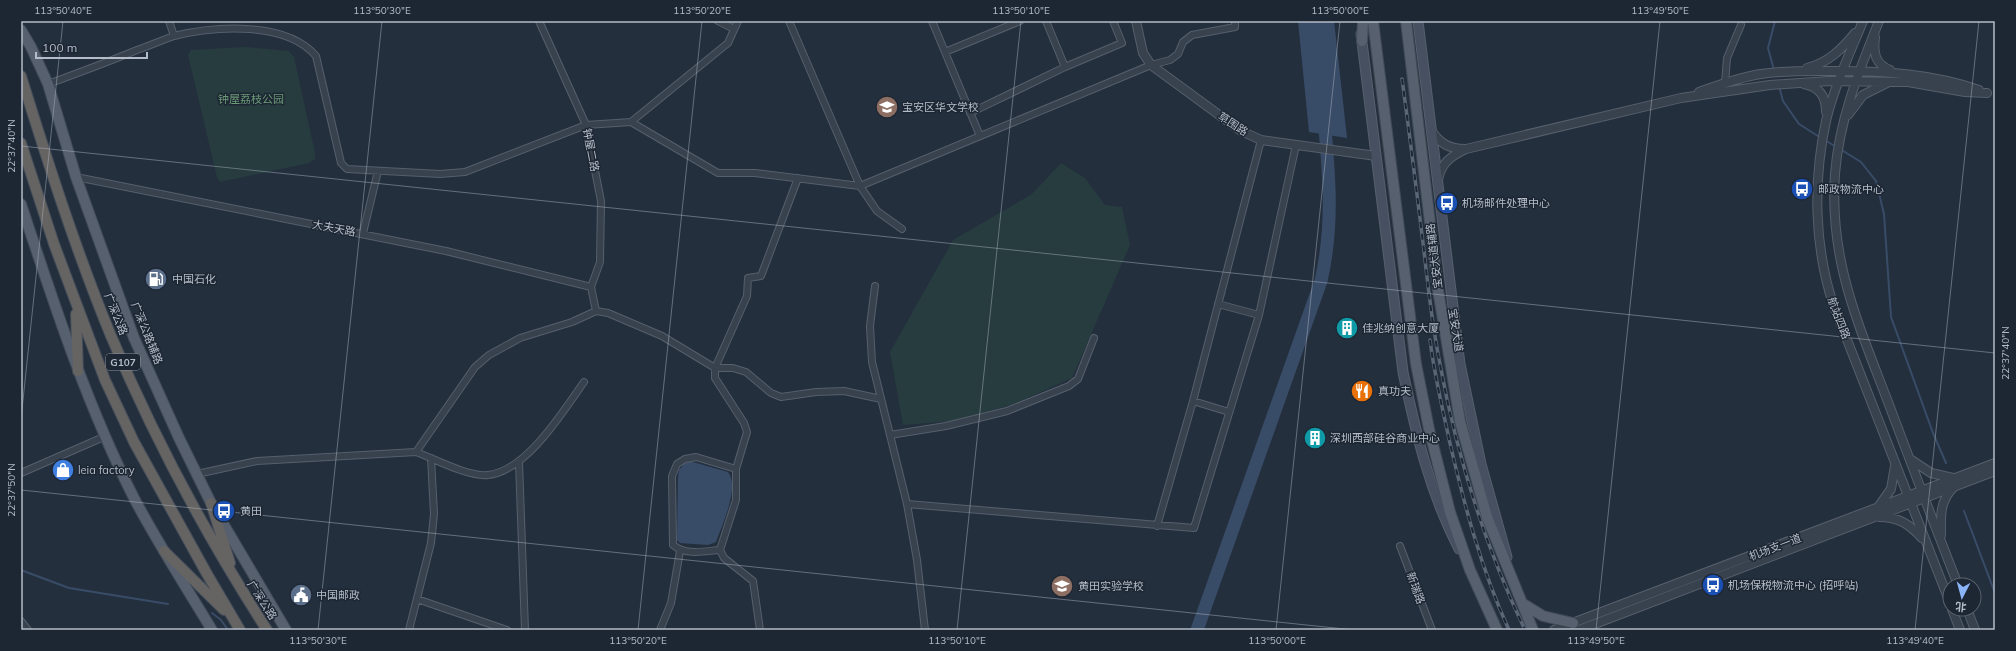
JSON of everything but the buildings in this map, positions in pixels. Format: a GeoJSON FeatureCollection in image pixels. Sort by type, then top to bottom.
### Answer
{"type":"FeatureCollection","features":[{"type":"Feature","properties":{"kind":"highway","name":"广深公路"},"geometry":{"type":"LineString","coordinates":[[21,76],[45,155],[78,250],[111,336],[170,461],[200,520],[235,580],[267,630]]}},
{"type":"Feature","properties":{"kind":"highway","name":"G107"},"geometry":{"type":"LineString","coordinates":[[21,143],[54,244],[105,380],[134,442],[240,630]]}},
{"type":"Feature","properties":{"kind":"highway"},"geometry":{"type":"LineString","coordinates":[[76,306],[78,371]]}},
{"type":"Feature","properties":{"kind":"highway"},"geometry":{"type":"LineString","coordinates":[[211,503],[235,580]]}},
{"type":"Feature","properties":{"kind":"highway"},"geometry":{"type":"LineString","coordinates":[[164,551],[234,620]]}},
{"type":"Feature","properties":{"kind":"main road"},"geometry":{"type":"LineString","coordinates":[[1361,21],[1362,41],[1403,372],[1424,463],[1440,510],[1470,570],[1496,630]]}},
{"type":"Feature","properties":{"kind":"main road"},"geometry":{"type":"LineString","coordinates":[[1373,21],[1416,364],[1429,429],[1448,504],[1470,570]]}},
{"type":"Feature","properties":{"kind":"main road","name":"宝安大道"},"geometry":{"type":"LineString","coordinates":[[1406,21],[1438,290],[1454,391],[1477,484],[1498,545],[1533,630]]}},
{"type":"Feature","properties":{"kind":"main road","name":"宝安大道辅路"},"geometry":{"type":"LineString","coordinates":[[1418,21],[1455,330],[1467,402],[1487,487],[1521,601]]}},
{"type":"Feature","properties":{"kind":"main road","name":"广深公路辅路"},"geometry":{"type":"LineString","coordinates":[[21,30],[31,47],[48,84],[76,177],[134,338],[211,503],[286,630]]}},
{"type":"Feature","properties":{"kind":"main road"},"geometry":{"type":"LineString","coordinates":[[21,204],[78,371],[106,436],[135,499],[164,551],[212,630]]}},
{"type":"Feature","properties":{"kind":"main road"},"geometry":{"type":"LineString","coordinates":[[1521,601],[1543,616],[1576,626]]}},
{"type":"Feature","properties":{"kind":"street"},"geometry":{"type":"LineString","coordinates":[[168,21],[174,36]]}},
{"type":"Feature","properties":{"kind":"street","name":"钟屋二路"},"geometry":{"type":"LineString","coordinates":[[539,21],[586,125],[601,201],[600,262],[591,287]]}},
{"type":"Feature","properties":{"kind":"street"},"geometry":{"type":"LineString","coordinates":[[718,21],[734,29]]}},
{"type":"Feature","properties":{"kind":"street"},"geometry":{"type":"LineString","coordinates":[[631,122],[728,43],[738,21]]}},
{"type":"Feature","properties":{"kind":"street"},"geometry":{"type":"LineString","coordinates":[[789,21],[860,186],[877,212],[902,229]]}},
{"type":"Feature","properties":{"kind":"street"},"geometry":{"type":"LineString","coordinates":[[932,21],[980,136]]}},
{"type":"Feature","properties":{"kind":"street"},"geometry":{"type":"LineString","coordinates":[[945,52],[1020,21]]}},
{"type":"Feature","properties":{"kind":"street"},"geometry":{"type":"LineString","coordinates":[[1046,21],[1065,67]]}},
{"type":"Feature","properties":{"kind":"street"},"geometry":{"type":"LineString","coordinates":[[970,113],[1065,67],[1122,43],[1113,21]]}},
{"type":"Feature","properties":{"kind":"street","name":"草围路"},"geometry":{"type":"LineString","coordinates":[[1136,21],[1143,53],[1151,65],[1242,131],[1261,140],[1376,156]]}},
{"type":"Feature","properties":{"kind":"street"},"geometry":{"type":"LineString","coordinates":[[48,84],[174,36],[231,28],[276,32],[296,40],[316,56],[341,163],[347,169],[440,174],[465,172],[586,125],[631,122],[718,173],[755,173],[860,186],[1151,65],[1170,60],[1178,54],[1183,42],[1192,34],[1235,27],[1235,21]]}},
{"type":"Feature","properties":{"kind":"street"},"geometry":{"type":"LineString","coordinates":[[1879,22],[1875,40],[1875,56],[1883,67],[1895,77]]}},
{"type":"Feature","properties":{"kind":"street","name":"航站四路"},"geometry":{"type":"LineString","coordinates":[[1879,22],[1855,81],[1843,126],[1835,174],[1836,230],[1843,277],[1858,322],[1955,577]]}},
{"type":"Feature","properties":{"kind":"street"},"geometry":{"type":"LineString","coordinates":[[1795,71],[1819,64],[1831,57],[1842,49],[1862,23]]}},
{"type":"Feature","properties":{"kind":"street","name":"航站四路"},"geometry":{"type":"LineString","coordinates":[[1862,23],[1839,81],[1826,120],[1819,168],[1818,220],[1826,279],[1839,320],[1942,583]]}},
{"type":"Feature","properties":{"kind":"street"},"geometry":{"type":"LineString","coordinates":[[1725,83],[1726,58],[1741,25]]}},
{"type":"Feature","properties":{"kind":"street"},"geometry":{"type":"LineString","coordinates":[[1431,130],[1443,144],[1456,149],[1466,149],[1681,98],[1792,82],[1855,81],[1895,77],[1965,92],[1987,93],[1949,81],[1895,77],[1859,72],[1795,71],[1745,77],[1681,98]]}},
{"type":"Feature","properties":{"kind":"street"},"geometry":{"type":"LineString","coordinates":[[1843,126],[1852,108],[1863,95],[1895,77]]}},
{"type":"Feature","properties":{"kind":"street"},"geometry":{"type":"LineString","coordinates":[[1792,82],[1807,85],[1819,90],[1826,104],[1826,120]]}},
{"type":"Feature","properties":{"kind":"street"},"geometry":{"type":"LineString","coordinates":[[1156,526],[1193,401],[1261,140]]}},
{"type":"Feature","properties":{"kind":"street"},"geometry":{"type":"LineString","coordinates":[[907,504],[1194,528],[1259,315],[1296,145]]}},
{"type":"Feature","properties":{"kind":"street"},"geometry":{"type":"LineString","coordinates":[[1437,183],[1439,173],[1445,162],[1466,149]]}},
{"type":"Feature","properties":{"kind":"street"},"geometry":{"type":"LineString","coordinates":[[363,233],[378,171]]}},
{"type":"Feature","properties":{"kind":"street","name":"大夫天路"},"geometry":{"type":"LineString","coordinates":[[76,177],[363,233],[446,251],[591,287]]}},
{"type":"Feature","properties":{"kind":"street"},"geometry":{"type":"LineString","coordinates":[[760,630],[752,581],[724,558],[720,550],[736,500],[736,469],[747,432],[744,423],[715,378],[715,368],[747,296],[748,278],[761,276],[798,178]]}},
{"type":"Feature","properties":{"kind":"street"},"geometry":{"type":"LineString","coordinates":[[876,286],[870,326],[872,362],[907,504],[917,560],[925,630]]}},
{"type":"Feature","properties":{"kind":"street"},"geometry":{"type":"LineString","coordinates":[[591,287],[596,311]]}},
{"type":"Feature","properties":{"kind":"street"},"geometry":{"type":"LineString","coordinates":[[1218,304],[1259,315]]}},
{"type":"Feature","properties":{"kind":"street"},"geometry":{"type":"LineString","coordinates":[[416,452],[475,367],[489,355],[520,338],[572,322],[596,311],[608,313],[662,336],[715,368],[733,368],[746,372],[771,393],[781,397],[816,392],[844,391],[881,400]]}},
{"type":"Feature","properties":{"kind":"street"},"geometry":{"type":"LineString","coordinates":[[890,435],[946,426],[1007,411],[1069,386],[1078,379],[1094,338]]}},
{"type":"Feature","properties":{"kind":"street"},"geometry":{"type":"LineString","coordinates":[[197,474],[257,461],[416,452],[466,472],[488,475],[500,472],[519,462],[548,432],[584,382]]}},
{"type":"Feature","properties":{"kind":"street"},"geometry":{"type":"LineString","coordinates":[[1193,401],[1229,412]]}},
{"type":"Feature","properties":{"kind":"street"},"geometry":{"type":"LineString","coordinates":[[21,473],[106,436]]}},
{"type":"Feature","properties":{"kind":"street"},"geometry":{"type":"LineString","coordinates":[[720,550],[680,551],[673,545],[672,476],[677,464],[685,459],[696,457],[736,469]]}},
{"type":"Feature","properties":{"kind":"street"},"geometry":{"type":"LineString","coordinates":[[409,630],[431,543],[434,514],[431,458]]}},
{"type":"Feature","properties":{"kind":"street"},"geometry":{"type":"LineString","coordinates":[[1909,458],[1931,473],[1956,478]]}},
{"type":"Feature","properties":{"kind":"street"},"geometry":{"type":"LineString","coordinates":[[519,462],[525,630]]}},
{"type":"Feature","properties":{"kind":"street","name":"机场支一道"},"geometry":{"type":"LineString","coordinates":[[1923,495],[1956,478],[1995,462]]}},
{"type":"Feature","properties":{"kind":"street"},"geometry":{"type":"LineString","coordinates":[[1876,508],[1883,501],[1890,490],[1895,463]]}},
{"type":"Feature","properties":{"kind":"street","name":"机场支一道"},"geometry":{"type":"LineString","coordinates":[[1576,626],[1876,508],[1954,487],[1995,471]]}},
{"type":"Feature","properties":{"kind":"street"},"geometry":{"type":"LineString","coordinates":[[1940,540],[1941,509],[1946,497],[1954,487]]}},
{"type":"Feature","properties":{"kind":"street","name":"机场支一道"},"geometry":{"type":"LineString","coordinates":[[1554,630],[1576,626],[1875,517],[1909,500]]}},
{"type":"Feature","properties":{"kind":"street"},"geometry":{"type":"LineString","coordinates":[[1875,517],[1891,518],[1905,522],[1926,542]]}},
{"type":"Feature","properties":{"kind":"street","name":"新瑞路"},"geometry":{"type":"LineString","coordinates":[[1400,546],[1432,630]]}},
{"type":"Feature","properties":{"kind":"street"},"geometry":{"type":"LineString","coordinates":[[660,630],[671,603],[680,551]]}},
{"type":"Feature","properties":{"kind":"street"},"geometry":{"type":"LineString","coordinates":[[417,598],[507,630]]}},
{"type":"Feature","properties":{"kind":"street"},"geometry":{"type":"LineString","coordinates":[[1955,617],[1960,630]]}},
{"type":"Feature","properties":{"kind":"street"},"geometry":{"type":"LineString","coordinates":[[1970,617],[1976,630]]}},
{"type":"Feature","properties":{"kind":"street"},"geometry":{"type":"LineString","coordinates":[[21,621],[28,630]]}},
{"type":"Feature","properties":{"kind":"green space","name":"钟屋荔枝公园"},"geometry":{"type":"Polygon","coordinates":[[[245,47],[289,51],[294,57],[315,153],[315,159],[309,163],[220,182],[217,177],[188,55],[191,50],[245,47]]]}},
{"type":"Feature","properties":{"kind":"green space"},"geometry":{"type":"Polygon","coordinates":[[[1061,163],[1085,178],[1105,205],[1122,207],[1130,245],[1072,378],[1014,404],[953,421],[903,425],[890,352],[953,240],[1032,194],[1061,163]]]}},
{"type":"Feature","properties":{"kind":"water"},"geometry":{"type":"Polygon","coordinates":[[[1298,21],[1334,21],[1347,138],[1309,132],[1298,21]]]}},
{"type":"Feature","properties":{"kind":"water"},"geometry":{"type":"Polygon","coordinates":[[[686,462],[693,462],[728,472],[731,479],[731,497],[726,517],[716,542],[708,545],[680,543],[677,540],[678,478],[679,470],[686,462]]]}},
{"type":"Feature","properties":{"kind":"waterway"},"geometry":{"type":"LineString","coordinates":[[1774,70],[1768,48],[1775,21]]}},
{"type":"Feature","properties":{"kind":"waterway"},"geometry":{"type":"LineString","coordinates":[[1779,86],[1783,101],[1799,124],[1821,138]]}},
{"type":"Feature","properties":{"kind":"waterway"},"geometry":{"type":"LineString","coordinates":[[1197,630],[1321,281],[1328,239],[1329,219],[1329,179],[1324,117]]}},
{"type":"Feature","properties":{"kind":"waterway"},"geometry":{"type":"LineString","coordinates":[[1825,140],[1836,147]]}},
{"type":"Feature","properties":{"kind":"waterway"},"geometry":{"type":"LineString","coordinates":[[1840,149],[1861,162],[1876,181],[1884,214],[1891,317],[1933,433],[1946,463]]}},
{"type":"Feature","properties":{"kind":"waterway"},"geometry":{"type":"LineString","coordinates":[[1964,511],[1995,593]]}},
{"type":"Feature","properties":{"kind":"waterway"},"geometry":{"type":"LineString","coordinates":[[21,570],[69,588],[168,604]]}},
{"type":"Feature","properties":{"kind":"waterway"},"geometry":{"type":"LineString","coordinates":[[212,613],[221,620],[228,630]]}},
{"type":"Feature","properties":{"kind":"railway"},"geometry":{"type":"LineString","coordinates":[[1402,79],[1432,318],[1446,394],[1463,463],[1484,531],[1510,598],[1525,630]]}},
{"type":"Feature","properties":{"kind":"railway"},"geometry":{"type":"LineString","coordinates":[[1430,340],[1436,377],[1467,512],[1490,584],[1509,630]]}},
{"type":"Feature","properties":{"kind":"place","name":"宝安区华文学校"},"geometry":{"type":"Point","coordinates":[887,107]}},
{"type":"Feature","properties":{"kind":"place","name":"邮政物流中心"},"geometry":{"type":"Point","coordinates":[1802,189]}},
{"type":"Feature","properties":{"kind":"place","name":"机场邮件处理中心"},"geometry":{"type":"Point","coordinates":[1447,203]}},
{"type":"Feature","properties":{"kind":"place","name":"中国石化"},"geometry":{"type":"Point","coordinates":[156,279]}},
{"type":"Feature","properties":{"kind":"place","name":"佳兆纳创意大厦"},"geometry":{"type":"Point","coordinates":[1347,328]}},
{"type":"Feature","properties":{"kind":"place","name":"真功夫"},"geometry":{"type":"Point","coordinates":[1362,391]}},
{"type":"Feature","properties":{"kind":"place","name":"深圳西部硅谷商业中心"},"geometry":{"type":"Point","coordinates":[1315,438]}},
{"type":"Feature","properties":{"kind":"place","name":"leia factory"},"geometry":{"type":"Point","coordinates":[63,470]}},
{"type":"Feature","properties":{"kind":"place","name":"黄田"},"geometry":{"type":"Point","coordinates":[224,511]}},
{"type":"Feature","properties":{"kind":"place","name":"机场保税物流中心 (招呼站)"},"geometry":{"type":"Point","coordinates":[1713,585]}},
{"type":"Feature","properties":{"kind":"place","name":"黄田实验学校"},"geometry":{"type":"Point","coordinates":[1062,586]}},
{"type":"Feature","properties":{"kind":"place","name":"中国邮政"},"geometry":{"type":"Point","coordinates":[301,595]}}]}
